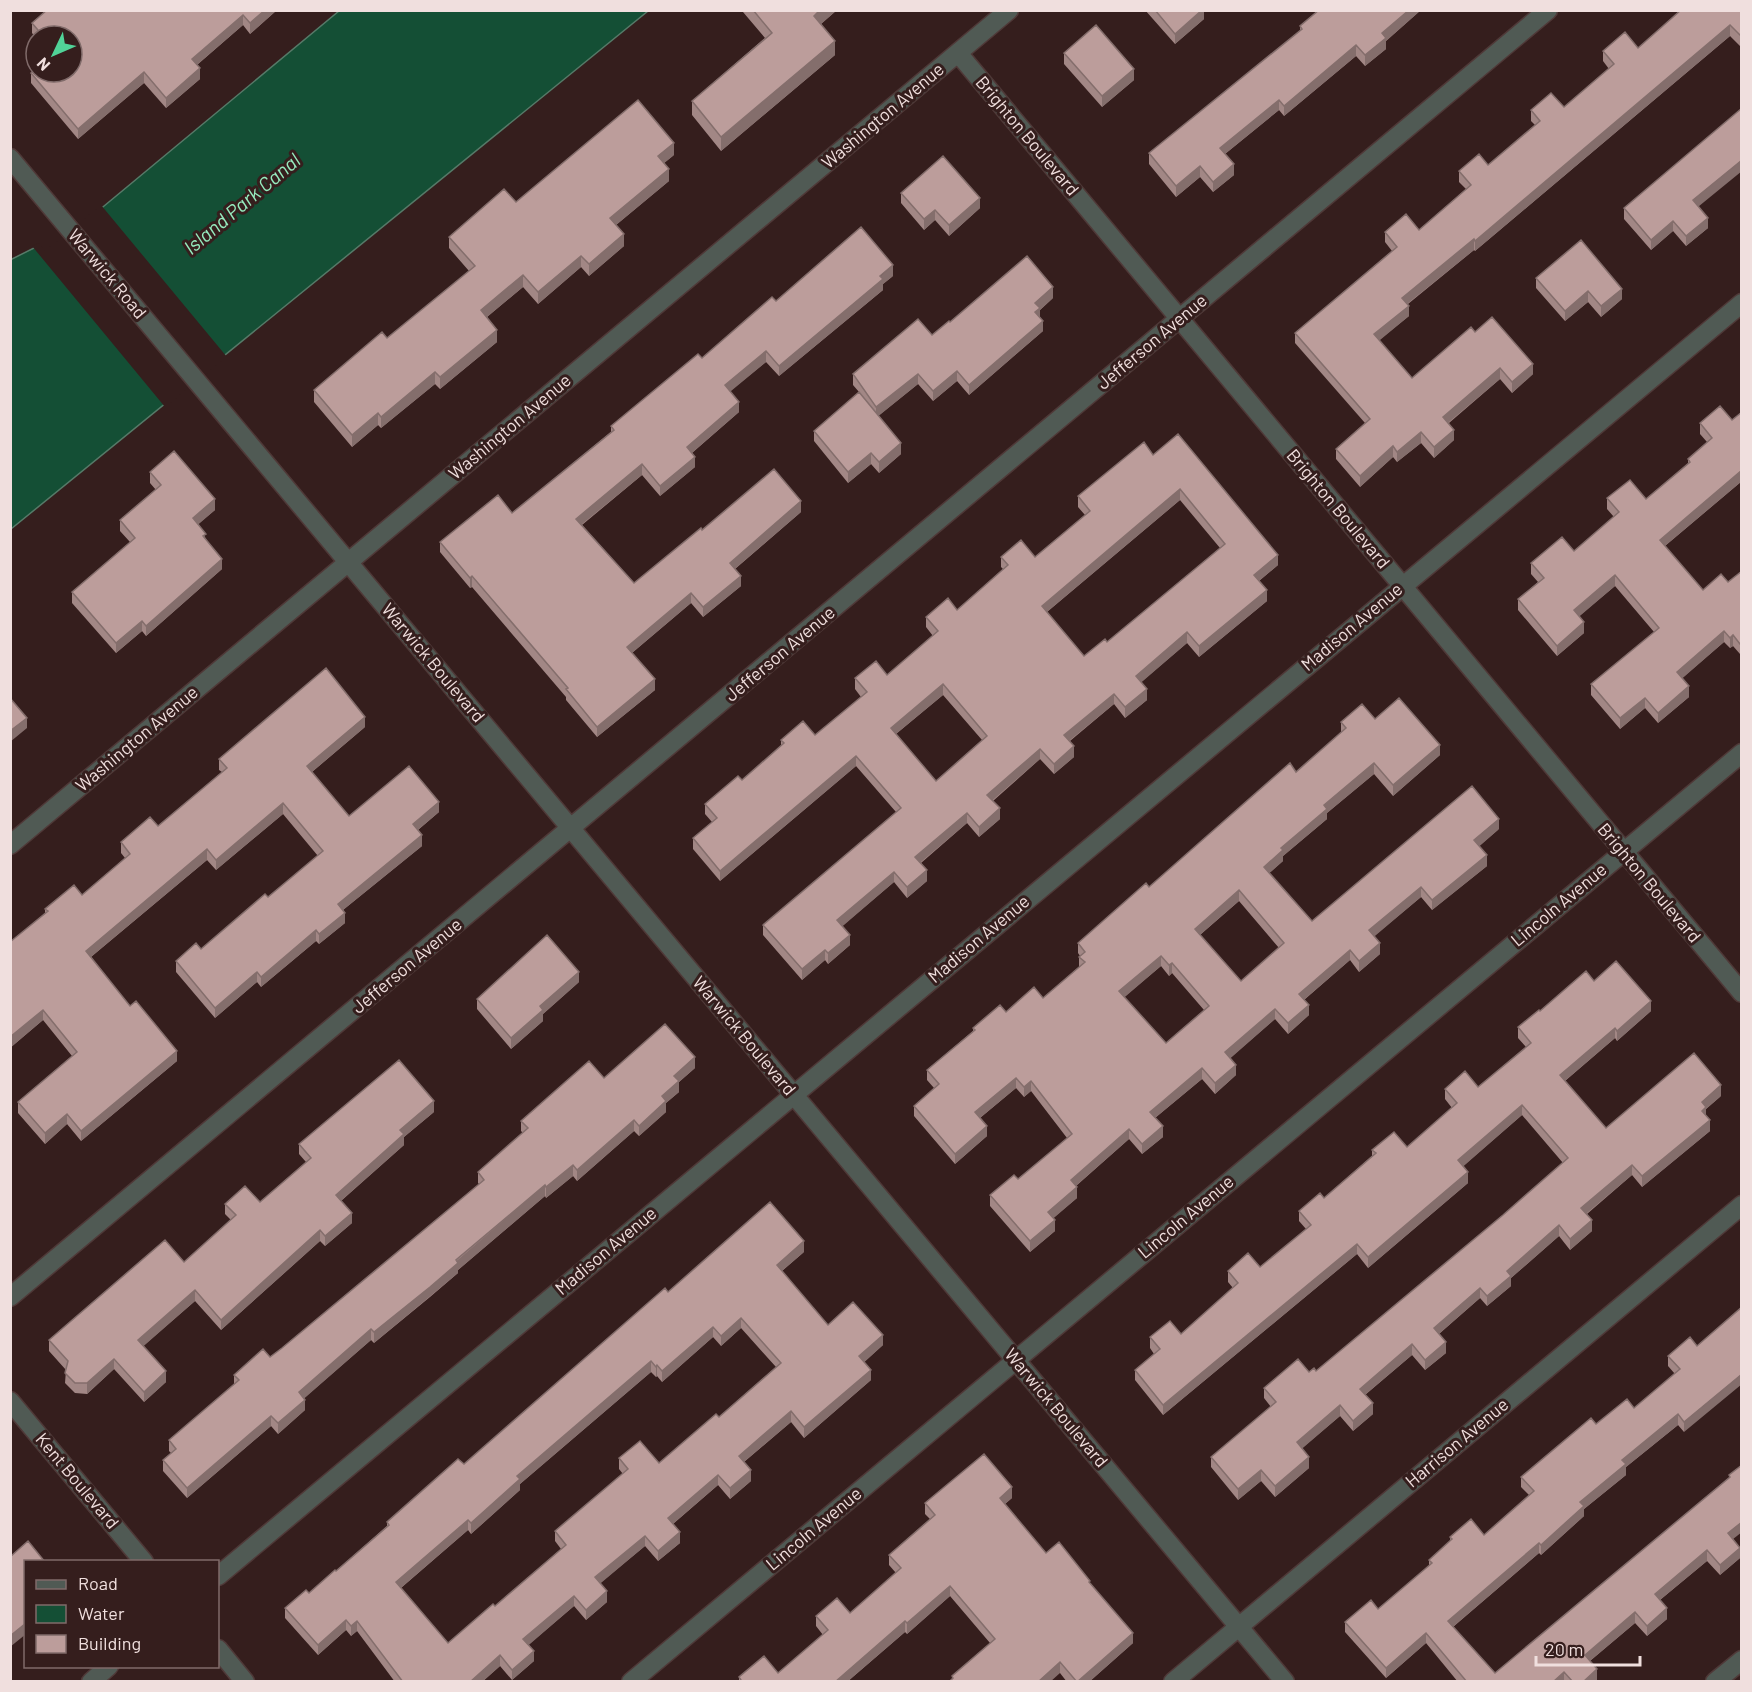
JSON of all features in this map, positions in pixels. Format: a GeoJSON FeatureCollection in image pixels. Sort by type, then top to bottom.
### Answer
{"type":"FeatureCollection","features":[{"type":"Feature","properties":{"kind":"street","name":"Washington Avenue"},"geometry":{"type":"LineString","coordinates":[[10,845],[1009,10]]}},
{"type":"Feature","properties":{"kind":"street","name":"Jefferson Avenue"},"geometry":{"type":"LineString","coordinates":[[10,1297],[1548,10]]}},
{"type":"Feature","properties":{"kind":"street","name":"Brighton Boulevard"},"geometry":{"type":"LineString","coordinates":[[958,53],[1742,993]]}},
{"type":"Feature","properties":{"kind":"street","name":"Warwick Road"},"geometry":{"type":"LineString","coordinates":[[10,158],[204,390]]}},
{"type":"Feature","properties":{"kind":"street","name":"Madison Avenue"},"geometry":{"type":"LineString","coordinates":[[219,1575],[1742,303]]}},
{"type":"Feature","properties":{"kind":"street","name":"Warwick Boulevard"},"geometry":{"type":"LineString","coordinates":[[204,390],[1285,1682]]}},
{"type":"Feature","properties":{"kind":"street","name":"Lincoln Avenue"},"geometry":{"type":"LineString","coordinates":[[632,1682],[1742,753]]}},
{"type":"Feature","properties":{"kind":"street","name":"Harrison Avenue"},"geometry":{"type":"LineString","coordinates":[[1173,1682],[1742,1205]]}},
{"type":"Feature","properties":{"kind":"street","name":"Kent Boulevard"},"geometry":{"type":"LineString","coordinates":[[10,1401],[142,1560]]}},
{"type":"Feature","properties":{"kind":"street"},"geometry":{"type":"LineString","coordinates":[[219,1650],[245,1682]]}},
{"type":"Feature","properties":{"kind":"street"},"geometry":{"type":"LineString","coordinates":[[1715,1682],[1742,1659]]}},
{"type":"Feature","properties":{"kind":"street"},"geometry":{"type":"LineString","coordinates":[[91,1682],[107,1668]]}},
{"type":"Feature","properties":{"kind":"water","name":"Island Park Canal"},"geometry":{"type":"Polygon","coordinates":[[[339,11],[648,11],[11,529],[10,260],[38,246],[45,255],[339,11]]]}},
{"type":"Feature","properties":{"kind":"pier"},"geometry":{"type":"Polygon","coordinates":[[[101,205],[227,357],[165,407],[32,246],[39,243],[45,251],[101,205]]]}},
{"type":"Feature","properties":{"kind":"building"},"geometry":{"type":"Polygon","coordinates":[[[47,10],[265,10],[250,23],[243,15],[192,59],[200,68],[166,98],[144,72],[78,129],[40,84],[84,84],[84,24],[32,23],[47,10]]]}},
{"type":"Feature","properties":{"kind":"building"},"geometry":{"type":"Polygon","coordinates":[[[753,10],[820,10],[814,16],[835,41],[721,137],[692,101],[772,33],[753,10]]]}},
{"type":"Feature","properties":{"kind":"building"},"geometry":{"type":"Polygon","coordinates":[[[1155,10],[1202,10],[1175,34],[1155,10]]]}},
{"type":"Feature","properties":{"kind":"building"},"geometry":{"type":"Polygon","coordinates":[[[1319,10],[1409,10],[1382,33],[1386,38],[1365,55],[1356,45],[1284,106],[1279,100],[1220,148],[1234,164],[1213,182],[1200,166],[1176,186],[1149,153],[1302,29],[1300,26],[1319,10]]]}},
{"type":"Feature","properties":{"kind":"building"},"geometry":{"type":"Polygon","coordinates":[[[1681,10],[1742,10],[1742,37],[1730,25],[1475,241],[1474,239],[1402,298],[1409,306],[1374,334],[1412,378],[1471,327],[1475,332],[1492,317],[1533,364],[1512,382],[1500,368],[1443,417],[1454,430],[1434,447],[1421,432],[1397,452],[1393,446],[1360,476],[1336,449],[1370,419],[1295,333],[1397,247],[1385,232],[1406,214],[1419,230],[1471,185],[1459,171],[1479,154],[1488,165],[1540,121],[1531,110],[1551,93],[1564,107],[1614,64],[1603,51],[1625,32],[1638,48],[1681,10]]]}},
{"type":"Feature","properties":{"kind":"building"},"geometry":{"type":"Polygon","coordinates":[[[1096,25],[1134,69],[1102,96],[1064,53],[1096,25]]]}},
{"type":"Feature","properties":{"kind":"building"},"geometry":{"type":"Polygon","coordinates":[[[638,100],[674,143],[658,156],[669,169],[610,218],[624,234],[589,264],[581,256],[538,292],[523,275],[481,310],[497,330],[440,377],[435,372],[381,417],[378,413],[352,435],[314,390],[382,332],[387,338],[475,266],[449,237],[504,189],[516,202],[638,100]]]}},
{"type":"Feature","properties":{"kind":"building"},"geometry":{"type":"Polygon","coordinates":[[[1742,108],[1742,160],[1693,200],[1708,218],[1686,236],[1673,221],[1651,240],[1624,208],[1742,108]]]}},
{"type":"Feature","properties":{"kind":"building"},"geometry":{"type":"Polygon","coordinates":[[[943,156],[980,198],[949,225],[935,210],[924,219],[901,193],[943,156]]]}},
{"type":"Feature","properties":{"kind":"building"},"geometry":{"type":"Polygon","coordinates":[[[861,227],[893,265],[880,276],[883,279],[779,366],[766,351],[725,385],[739,402],[687,447],[695,457],[660,486],[642,464],[576,519],[634,583],[701,528],[702,530],[774,469],[801,501],[730,563],[741,576],[703,607],[691,593],[627,647],[655,679],[597,727],[566,689],[568,688],[440,542],[498,495],[512,513],[614,430],[611,426],[698,354],[702,358],[772,297],[776,301],[861,227]]]}},
{"type":"Feature","properties":{"kind":"building"},"geometry":{"type":"Polygon","coordinates":[[[1581,240],[1622,289],[1601,306],[1588,291],[1565,311],[1536,278],[1581,240]]]}},
{"type":"Feature","properties":{"kind":"building"},"geometry":{"type":"Polygon","coordinates":[[[1027,256],[1053,287],[1035,303],[1040,308],[1035,312],[1043,321],[969,385],[957,371],[933,391],[918,374],[876,407],[853,374],[918,319],[932,335],[1027,256]]]}},
{"type":"Feature","properties":{"kind":"building"},"geometry":{"type":"Polygon","coordinates":[[[859,392],[901,443],[879,462],[871,453],[848,472],[814,431],[859,392]]]}},
{"type":"Feature","properties":{"kind":"building"},"geometry":{"type":"Polygon","coordinates":[[[1720,406],[1732,420],[1742,412],[1742,470],[1660,540],[1703,590],[1721,574],[1728,582],[1742,571],[1742,643],[1740,644],[1733,635],[1730,638],[1724,631],[1677,672],[1689,686],[1658,713],[1645,698],[1620,718],[1591,684],[1659,628],[1615,575],[1574,610],[1584,622],[1557,646],[1518,599],[1544,578],[1531,563],[1562,537],[1574,551],[1619,512],[1607,498],[1630,480],[1646,499],[1690,462],[1688,459],[1712,438],[1700,423],[1720,406]]]}},
{"type":"Feature","properties":{"kind":"building"},"geometry":{"type":"Polygon","coordinates":[[[1178,434],[1278,555],[1254,575],[1267,590],[1199,646],[1187,632],[1136,676],[1147,689],[1125,707],[1114,694],[1064,735],[1074,746],[1054,764],[1040,749],[987,795],[1000,808],[979,827],[967,813],[915,857],[927,870],[907,887],[894,872],[837,920],[850,935],[828,953],[825,950],[802,969],[763,925],[901,808],[856,756],[720,871],[693,838],[717,818],[705,804],[738,776],[742,780],[784,743],[781,740],[803,721],[815,735],[867,692],[855,678],[876,661],[887,675],[938,631],[926,617],[948,598],[957,610],[1008,565],[1001,557],[1021,540],[1035,557],[1090,511],[1078,496],[1144,442],[1153,455],[1178,434]],[[1180,489],[1042,606],[1084,656],[1105,639],[1107,642],[1225,544],[1180,489]],[[943,684],[891,728],[936,781],[987,736],[943,684]]]}},
{"type":"Feature","properties":{"kind":"building"},"geometry":{"type":"Polygon","coordinates":[[[174,451],[215,499],[193,518],[206,534],[203,536],[222,559],[146,626],[142,621],[116,643],[72,592],[135,538],[120,520],[161,485],[150,472],[174,451]]]}},
{"type":"Feature","properties":{"kind":"building"},"geometry":{"type":"Polygon","coordinates":[[[326,668],[365,717],[307,766],[349,816],[409,766],[439,802],[413,824],[422,835],[338,904],[345,913],[319,934],[316,930],[261,977],[257,972],[215,1008],[176,961],[196,943],[201,949],[265,894],[268,897],[323,851],[283,803],[216,860],[207,849],[86,951],[130,1006],[136,1001],[177,1051],[81,1131],[67,1114],[45,1133],[18,1102],[77,1052],[43,1010],[10,1037],[10,942],[48,911],[45,909],[74,885],[82,895],[130,854],[121,842],[150,817],[158,826],[227,768],[219,759],[326,668]]]}},
{"type":"Feature","properties":{"kind":"building"},"geometry":{"type":"Polygon","coordinates":[[[10,698],[27,718],[10,731],[10,698]]]}},
{"type":"Feature","properties":{"kind":"building"},"geometry":{"type":"Polygon","coordinates":[[[1399,698],[1440,745],[1393,785],[1374,763],[1324,805],[1327,809],[1281,848],[1283,850],[1264,867],[1312,921],[1472,786],[1499,819],[1474,840],[1487,855],[1432,900],[1421,887],[1369,930],[1380,943],[1359,961],[1350,950],[1299,994],[1309,1005],[1288,1023],[1275,1009],[1225,1052],[1236,1065],[1215,1083],[1202,1068],[1150,1112],[1163,1126],[1142,1144],[1129,1129],[1071,1180],[1077,1187],[1048,1212],[1055,1220],[1030,1241],[990,1195],[1014,1175],[1018,1179],[1072,1134],[1031,1081],[1024,1087],[1016,1078],[975,1112],[987,1126],[955,1154],[914,1106],[939,1084],[927,1070],[975,1030],[973,1028],[1000,1005],[1006,1012],[1034,987],[1043,998],[1085,962],[1079,957],[1085,952],[1078,943],[1146,883],[1149,887],[1290,763],[1296,772],[1346,728],[1341,722],[1362,704],[1375,719],[1399,698]],[[1239,890],[1195,929],[1241,981],[1284,943],[1239,890]],[[1161,956],[1119,991],[1166,1043],[1209,1006],[1172,963],[1169,965],[1161,956]]]}},
{"type":"Feature","properties":{"kind":"building"},"geometry":{"type":"Polygon","coordinates":[[[547,935],[579,972],[540,1006],[543,1010],[511,1038],[477,999],[547,935]]]}},
{"type":"Feature","properties":{"kind":"building"},"geometry":{"type":"Polygon","coordinates":[[[1616,961],[1651,1001],[1617,1031],[1615,1028],[1560,1075],[1606,1128],[1694,1053],[1721,1085],[1702,1102],[1706,1107],[1702,1111],[1710,1120],[1642,1176],[1632,1165],[1581,1208],[1592,1220],[1570,1239],[1559,1225],[1507,1271],[1511,1276],[1487,1296],[1480,1288],[1434,1328],[1446,1342],[1425,1360],[1412,1344],[1360,1389],[1373,1403],[1353,1421],[1340,1405],[1297,1442],[1309,1457],[1275,1486],[1261,1470],[1238,1489],[1211,1457],[1276,1402],[1264,1388],[1298,1359],[1309,1372],[1314,1368],[1316,1371],[1568,1158],[1522,1105],[1458,1160],[1468,1172],[1368,1257],[1357,1244],[1163,1405],[1135,1370],[1160,1349],[1150,1337],[1170,1321],[1181,1334],[1238,1283],[1228,1271],[1248,1253],[1260,1267],[1311,1225],[1299,1211],[1320,1193],[1324,1198],[1376,1153],[1372,1150],[1394,1132],[1407,1147],[1457,1103],[1445,1089],[1465,1071],[1478,1087],[1531,1043],[1518,1027],[1586,971],[1594,981],[1616,961]]]}},
{"type":"Feature","properties":{"kind":"building"},"geometry":{"type":"Polygon","coordinates":[[[665,1024],[695,1057],[674,1076],[679,1081],[662,1096],[666,1101],[639,1126],[634,1120],[577,1170],[573,1165],[546,1187],[545,1185],[456,1260],[458,1263],[430,1287],[374,1332],[371,1329],[299,1392],[305,1400],[278,1423],[271,1416],[187,1488],[163,1460],[176,1449],[169,1440],[239,1380],[234,1375],[263,1349],[270,1357],[282,1348],[484,1180],[478,1172],[528,1128],[521,1121],[589,1061],[604,1078],[665,1024]]]}},
{"type":"Feature","properties":{"kind":"building"},"geometry":{"type":"Polygon","coordinates":[[[399,1060],[434,1101],[400,1130],[404,1134],[336,1195],[352,1213],[325,1236],[320,1230],[221,1320],[195,1290],[138,1340],[166,1371],[144,1392],[114,1359],[87,1383],[75,1383],[65,1373],[68,1361],[49,1340],[165,1240],[184,1262],[236,1215],[225,1204],[245,1186],[260,1202],[311,1158],[299,1144],[399,1060]]]}},
{"type":"Feature","properties":{"kind":"building"},"geometry":{"type":"Polygon","coordinates":[[[770,1202],[804,1241],[777,1265],[828,1325],[853,1302],[883,1335],[859,1356],[871,1370],[804,1427],[791,1411],[739,1456],[751,1470],[730,1488],[718,1475],[668,1518],[680,1532],[658,1551],[645,1536],[595,1577],[607,1591],[586,1610],[574,1596],[523,1639],[534,1651],[512,1670],[500,1655],[470,1682],[403,1682],[357,1621],[351,1626],[346,1620],[318,1645],[285,1608],[306,1590],[309,1593],[336,1571],[389,1525],[387,1522],[458,1459],[464,1464],[665,1288],[668,1292],[770,1202]],[[741,1318],[721,1336],[713,1327],[662,1371],[651,1361],[517,1476],[520,1479],[471,1523],[468,1520],[396,1582],[448,1643],[566,1545],[555,1531],[628,1469],[619,1458],[640,1441],[659,1463],[716,1414],[719,1417],[781,1363],[741,1318]]]}},
{"type":"Feature","properties":{"kind":"building"},"geometry":{"type":"Polygon","coordinates":[[[1742,1307],[1742,1374],[1684,1422],[1678,1414],[1622,1460],[1626,1464],[1580,1502],[1584,1506],[1541,1545],[1539,1543],[1448,1621],[1495,1673],[1742,1465],[1742,1522],[1728,1533],[1740,1548],[1720,1565],[1707,1550],[1655,1594],[1667,1608],[1647,1626],[1635,1612],[1585,1655],[1597,1669],[1583,1682],[1573,1682],[1564,1672],[1553,1682],[1467,1682],[1426,1633],[1386,1668],[1345,1622],[1371,1600],[1378,1609],[1432,1563],[1429,1560],[1471,1519],[1484,1535],[1534,1491],[1521,1477],[1591,1418],[1596,1424],[1627,1399],[1634,1408],[1680,1369],[1668,1356],[1690,1337],[1697,1346],[1742,1307]]]}},
{"type":"Feature","properties":{"kind":"building"},"geometry":{"type":"Polygon","coordinates":[[[984,1454],[1012,1487],[1000,1498],[1046,1553],[1059,1542],[1089,1582],[1133,1633],[1077,1682],[1060,1662],[1038,1682],[949,1682],[952,1676],[995,1639],[950,1586],[907,1623],[905,1621],[835,1682],[740,1682],[739,1677],[764,1656],[778,1673],[828,1630],[816,1616],[837,1598],[850,1613],[901,1568],[889,1555],[935,1515],[925,1503],[984,1454]]]}},
{"type":"Feature","properties":{"kind":"building"},"geometry":{"type":"Polygon","coordinates":[[[28,1541],[43,1560],[24,1560],[24,1625],[10,1636],[10,1557],[28,1541]]]}}]}
